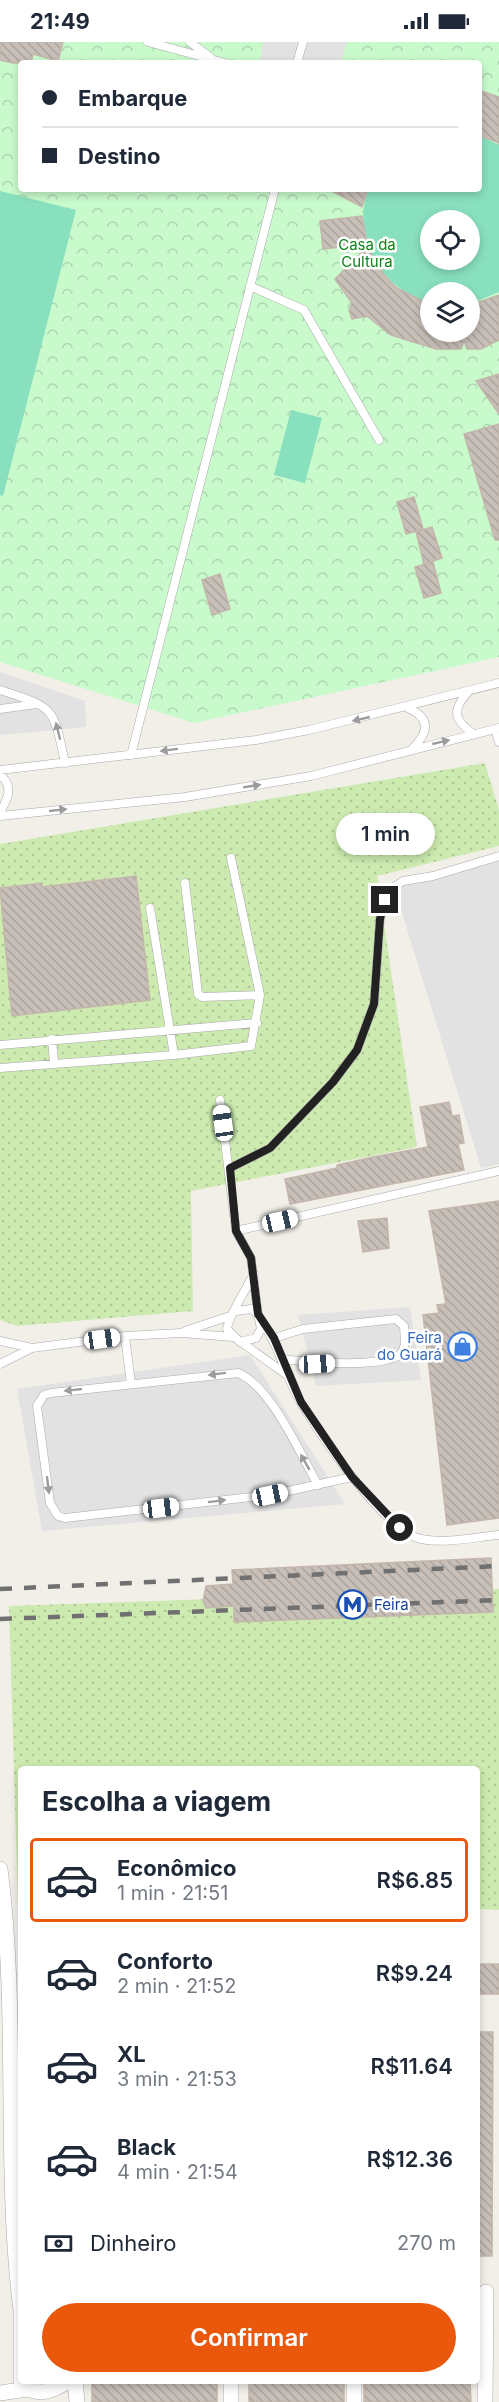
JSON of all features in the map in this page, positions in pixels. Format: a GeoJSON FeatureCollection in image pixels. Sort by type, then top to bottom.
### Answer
{"type":"FeatureCollection","features":[{"type":"Feature","properties":{"kind":"street"},"geometry":{"type":"LineString","coordinates":[[0,1869],[14,1969],[6,2114],[7,2255],[18,2299]]}},
{"type":"Feature","properties":{"kind":"street"},"geometry":{"type":"LineString","coordinates":[[485,2402],[487,2292]]}},
{"type":"Feature","properties":{"kind":"street"},"geometry":{"type":"LineString","coordinates":[[0,2393],[32,2389],[52,2390],[62,2384]]}},
{"type":"Feature","properties":{"kind":"street"},"geometry":{"type":"LineString","coordinates":[[75,2384],[77,2402]]}},
{"type":"Feature","properties":{"kind":"street"},"geometry":{"type":"LineString","coordinates":[[231,2384],[231,2402]]}},
{"type":"Feature","properties":{"kind":"street"},"geometry":{"type":"LineString","coordinates":[[354,2384],[354,2402]]}},
{"type":"Feature","properties":{"kind":"lane"},"geometry":{"type":"LineString","coordinates":[[148,42],[215,60]]}},
{"type":"Feature","properties":{"kind":"lane"},"geometry":{"type":"LineString","coordinates":[[190,42],[215,60]]}},
{"type":"Feature","properties":{"kind":"lane"},"geometry":{"type":"LineString","coordinates":[[298,60],[303,42]]}},
{"type":"Feature","properties":{"kind":"lane"},"geometry":{"type":"LineString","coordinates":[[131,755],[274,192]]}},
{"type":"Feature","properties":{"kind":"lane"},"geometry":{"type":"LineString","coordinates":[[250,286],[304,310],[379,440]]}},
{"type":"Feature","properties":{"kind":"lane"},"geometry":{"type":"LineString","coordinates":[[0,770],[256,740],[407,708],[499,683]]}},
{"type":"Feature","properties":{"kind":"lane"},"geometry":{"type":"LineString","coordinates":[[0,690],[41,703],[56,723],[65,763]]}},
{"type":"Feature","properties":{"kind":"lane"},"geometry":{"type":"LineString","coordinates":[[467,693],[459,702],[458,720],[473,734]]}},
{"type":"Feature","properties":{"kind":"lane"},"geometry":{"type":"LineString","coordinates":[[0,709],[41,703]]}},
{"type":"Feature","properties":{"kind":"lane"},"geometry":{"type":"LineString","coordinates":[[407,708],[423,717],[426,724],[423,738],[412,749]]}},
{"type":"Feature","properties":{"kind":"lane"},"geometry":{"type":"LineString","coordinates":[[0,814],[185,797],[301,778],[497,728],[499,742]]}},
{"type":"Feature","properties":{"kind":"lane"},"geometry":{"type":"LineString","coordinates":[[0,775],[9,786],[9,795],[0,814]]}},
{"type":"Feature","properties":{"kind":"lane"},"geometry":{"type":"LineString","coordinates":[[230,1168],[270,1148],[333,1082],[357,1050],[374,1004],[380,919],[385,900],[392,888],[403,881],[433,876],[499,856]]}},
{"type":"Feature","properties":{"kind":"lane"},"geometry":{"type":"LineString","coordinates":[[0,1068],[54,1062],[174,1055],[251,1046],[257,1023],[260,994],[231,858]]}},
{"type":"Feature","properties":{"kind":"lane"},"geometry":{"type":"LineString","coordinates":[[185,883],[198,994],[202,997],[260,994]]}},
{"type":"Feature","properties":{"kind":"lane"},"geometry":{"type":"LineString","coordinates":[[150,908],[174,1055]]}},
{"type":"Feature","properties":{"kind":"lane"},"geometry":{"type":"LineString","coordinates":[[0,1045],[257,1023]]}},
{"type":"Feature","properties":{"kind":"lane"},"geometry":{"type":"LineString","coordinates":[[52,1040],[54,1062]]}},
{"type":"Feature","properties":{"kind":"lane"},"geometry":{"type":"LineString","coordinates":[[0,1364],[32,1348],[125,1336],[181,1333],[236,1340],[256,1338],[261,1329],[254,1273],[251,1258],[236,1231],[220,1100]]}},
{"type":"Feature","properties":{"kind":"lane"},"geometry":{"type":"LineString","coordinates":[[236,1231],[499,1171]]}},
{"type":"Feature","properties":{"kind":"lane"},"geometry":{"type":"LineString","coordinates":[[254,1273],[227,1329],[236,1340],[288,1376]]}},
{"type":"Feature","properties":{"kind":"lane"},"geometry":{"type":"LineString","coordinates":[[181,1333],[233,1313],[251,1309],[274,1338],[288,1376],[301,1402],[352,1477],[400,1528],[420,1539],[499,1535]]}},
{"type":"Feature","properties":{"kind":"lane"},"geometry":{"type":"LineString","coordinates":[[274,1338],[303,1329],[396,1319],[404,1326],[405,1344],[402,1353],[386,1361],[317,1364],[282,1359]]}},
{"type":"Feature","properties":{"kind":"lane"},"geometry":{"type":"LineString","coordinates":[[125,1336],[131,1384]]}},
{"type":"Feature","properties":{"kind":"lane"},"geometry":{"type":"LineString","coordinates":[[0,1341],[32,1348]]}},
{"type":"Feature","properties":{"kind":"lane"},"geometry":{"type":"LineString","coordinates":[[318,1485],[266,1397],[243,1375],[230,1373],[51,1393],[40,1400],[38,1406],[50,1503],[58,1516],[74,1519],[270,1495],[318,1485],[352,1477]]}},
{"type":"Feature","properties":{"kind":"green space","name":"Casa da Cultura"},"geometry":{"type":"Polygon","coordinates":[[[0,42],[499,42],[499,657],[194,723],[0,662],[0,42]]]}},
{"type":"Feature","properties":{"kind":"green space"},"geometry":{"type":"Polygon","coordinates":[[[482,136],[499,145],[499,292],[480,300],[480,282],[420,282],[420,300],[409,295],[383,272],[373,258],[364,225],[364,207],[367,192],[482,192],[482,136]]]}},
{"type":"Feature","properties":{"kind":"green space"},"geometry":{"type":"Polygon","coordinates":[[[0,191],[76,210],[3,496],[0,495],[0,191]]]}},
{"type":"Feature","properties":{"kind":"green space"},"geometry":{"type":"Polygon","coordinates":[[[291,410],[322,418],[305,483],[274,475],[291,410]]]}},
{"type":"Feature","properties":{"kind":"green space"},"geometry":{"type":"Polygon","coordinates":[[[485,763],[499,810],[499,846],[377,876],[417,1147],[191,1191],[193,1311],[17,1326],[0,1320],[0,844],[485,763]]]}},
{"type":"Feature","properties":{"kind":"green space"},"geometry":{"type":"Polygon","coordinates":[[[499,1589],[499,1910],[480,1909],[480,1766],[18,1766],[18,1905],[9,1606],[499,1589]]]}},
{"type":"Feature","properties":{"kind":"shaded area"},"geometry":{"type":"Polygon","coordinates":[[[263,42],[347,42],[342,60],[260,59],[263,42]]]}},
{"type":"Feature","properties":{"kind":"shaded area"},"geometry":{"type":"Polygon","coordinates":[[[0,672],[85,701],[86,727],[0,735],[0,672]]]}},
{"type":"Feature","properties":{"kind":"shaded area"},"geometry":{"type":"Polygon","coordinates":[[[499,858],[499,1164],[481,1168],[394,887],[499,858]]]}},
{"type":"Feature","properties":{"kind":"shaded area"},"geometry":{"type":"Polygon","coordinates":[[[410,1307],[421,1380],[316,1386],[298,1315],[410,1307]]]}},
{"type":"Feature","properties":{"kind":"shaded area"},"geometry":{"type":"Polygon","coordinates":[[[250,1355],[345,1504],[42,1531],[17,1389],[250,1355]]]}},
{"type":"Feature","properties":{"kind":"building"},"geometry":{"type":"Polygon","coordinates":[[[0,42],[63,42],[58,60],[33,54],[32,60],[18,60],[18,63],[0,60],[0,42]]]}},
{"type":"Feature","properties":{"kind":"building"},"geometry":{"type":"Polygon","coordinates":[[[482,91],[499,97],[499,143],[482,137],[482,91]]]}},
{"type":"Feature","properties":{"kind":"building"},"geometry":{"type":"Polygon","coordinates":[[[334,192],[367,192],[362,207],[334,192]]]}},
{"type":"Feature","properties":{"kind":"building"},"geometry":{"type":"Polygon","coordinates":[[[362,216],[367,244],[323,249],[320,221],[362,216]]]}},
{"type":"Feature","properties":{"kind":"building"},"geometry":{"type":"Polygon","coordinates":[[[367,247],[385,276],[397,288],[420,300],[420,342],[463,342],[461,349],[436,349],[391,335],[367,316],[352,319],[349,310],[352,303],[335,279],[367,247]]]}},
{"type":"Feature","properties":{"kind":"building"},"geometry":{"type":"Polygon","coordinates":[[[499,295],[499,340],[481,349],[467,349],[465,342],[480,342],[480,302],[499,295]]]}},
{"type":"Feature","properties":{"kind":"building"},"geometry":{"type":"Polygon","coordinates":[[[499,374],[499,414],[476,381],[499,374]]]}},
{"type":"Feature","properties":{"kind":"building"},"geometry":{"type":"Polygon","coordinates":[[[499,424],[499,540],[495,540],[464,434],[499,424]]]}},
{"type":"Feature","properties":{"kind":"building"},"geometry":{"type":"Polygon","coordinates":[[[414,497],[423,529],[406,534],[397,502],[414,497]]]}},
{"type":"Feature","properties":{"kind":"building"},"geometry":{"type":"Polygon","coordinates":[[[432,527],[442,558],[424,564],[416,532],[432,527]]]}},
{"type":"Feature","properties":{"kind":"building"},"geometry":{"type":"Polygon","coordinates":[[[433,562],[441,593],[424,598],[415,567],[433,562]]]}},
{"type":"Feature","properties":{"kind":"building"},"geometry":{"type":"Polygon","coordinates":[[[220,574],[230,609],[212,615],[202,580],[220,574]]]}},
{"type":"Feature","properties":{"kind":"building"},"geometry":{"type":"Polygon","coordinates":[[[136,876],[150,1000],[12,1016],[0,888],[42,883],[42,887],[136,876]]]}},
{"type":"Feature","properties":{"kind":"building"},"geometry":{"type":"Polygon","coordinates":[[[449,1102],[452,1116],[459,1115],[464,1143],[458,1144],[464,1170],[290,1204],[285,1179],[337,1168],[337,1165],[428,1147],[420,1107],[449,1102]]]}},
{"type":"Feature","properties":{"kind":"building","name":"Feira do Guará"},"geometry":{"type":"Polygon","coordinates":[[[499,1201],[499,1518],[447,1525],[423,1315],[439,1313],[437,1305],[446,1304],[429,1211],[499,1201]]]}},
{"type":"Feature","properties":{"kind":"building"},"geometry":{"type":"Polygon","coordinates":[[[387,1218],[389,1248],[363,1252],[358,1221],[387,1218]]]}},
{"type":"Feature","properties":{"kind":"building"},"geometry":{"type":"Polygon","coordinates":[[[491,1558],[493,1612],[234,1622],[234,1606],[206,1608],[203,1601],[206,1586],[233,1584],[232,1570],[491,1558]]]}},
{"type":"Feature","properties":{"kind":"building"},"geometry":{"type":"Polygon","coordinates":[[[480,1964],[499,1964],[499,1994],[480,1994],[480,1964]]]}},
{"type":"Feature","properties":{"kind":"building"},"geometry":{"type":"Polygon","coordinates":[[[480,2032],[493,2032],[492,2256],[480,2256],[480,2032]]]}},
{"type":"Feature","properties":{"kind":"building"},"geometry":{"type":"Polygon","coordinates":[[[92,2384],[217,2384],[217,2402],[92,2402],[92,2384]]]}},
{"type":"Feature","properties":{"kind":"building"},"geometry":{"type":"Polygon","coordinates":[[[249,2384],[344,2384],[344,2402],[249,2402],[249,2384]]]}},
{"type":"Feature","properties":{"kind":"building"},"geometry":{"type":"Polygon","coordinates":[[[364,2384],[470,2384],[471,2402],[364,2402],[364,2384]]]}},
{"type":"Feature","properties":{"kind":"railway"},"geometry":{"type":"LineString","coordinates":[[0,1589],[499,1566]]}},
{"type":"Feature","properties":{"kind":"railway"},"geometry":{"type":"LineString","coordinates":[[0,1619],[499,1600]]}},
{"type":"Feature","properties":{"kind":"place","name":"Feira do Guará"},"geometry":{"type":"Point","coordinates":[463,1346]}},
{"type":"Feature","properties":{"kind":"place","name":"Feira"},"geometry":{"type":"Point","coordinates":[353,1604]}},
{"type":"Feature","properties":{"kind":"route"},"geometry":{"type":"LineString","coordinates":[[385,900],[380,919],[374,1004],[357,1050],[333,1082],[270,1148],[230,1168],[236,1231],[251,1258],[258,1314],[261,1321],[274,1338],[288,1376],[301,1402],[352,1477],[400,1528]]}}]}
